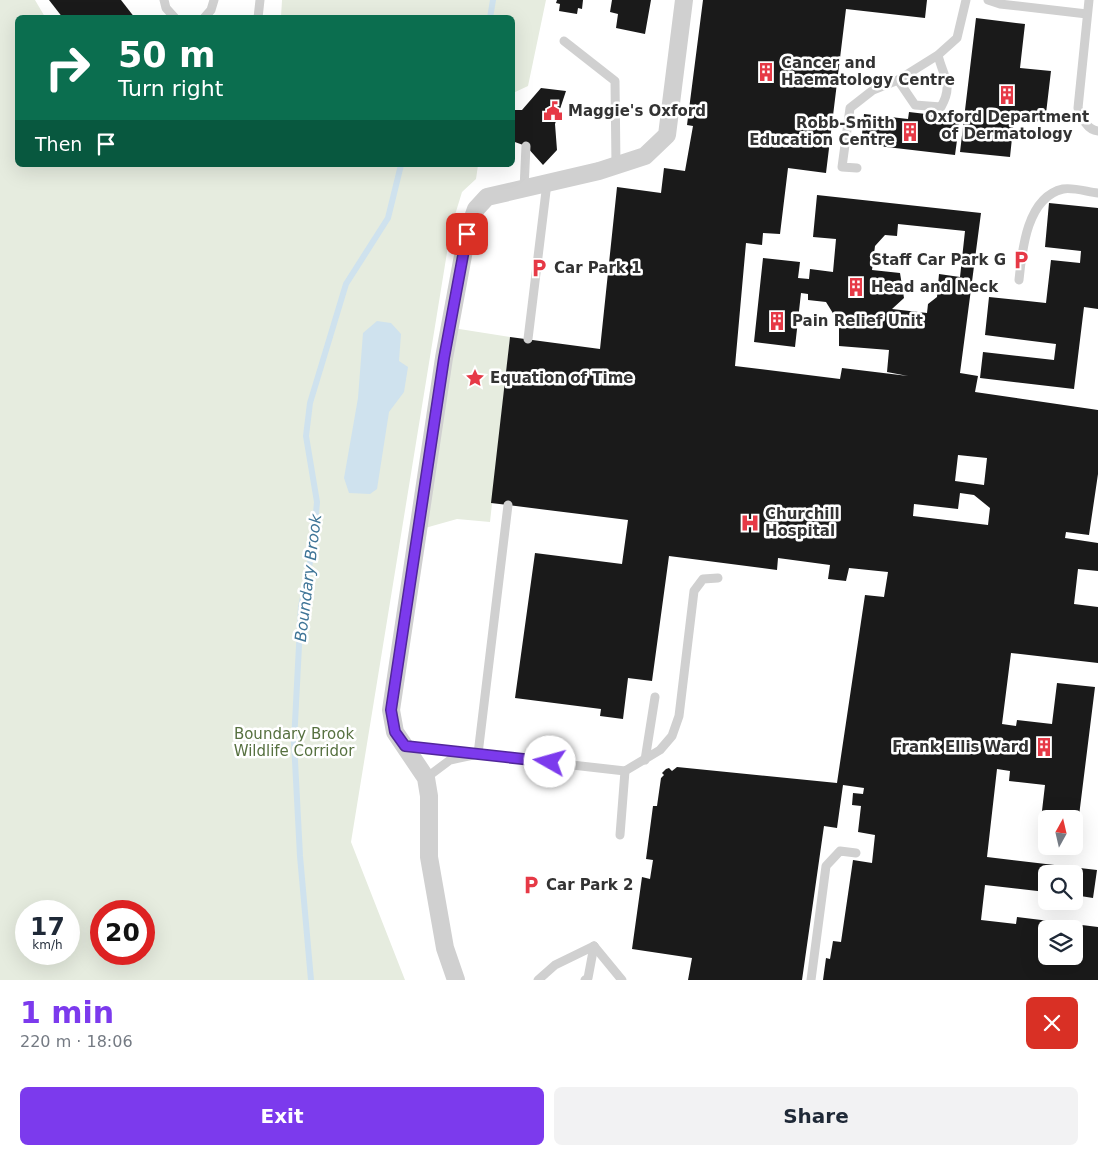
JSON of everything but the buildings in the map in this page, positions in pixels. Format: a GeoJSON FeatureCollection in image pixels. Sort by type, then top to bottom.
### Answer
{"type":"FeatureCollection","features":[{"type":"Feature","properties":{"kind":"street"},"geometry":{"type":"LineString","coordinates":[[456,980],[445,948],[430,857],[430,796],[426,778],[395,732],[391,710],[444,358],[467,234],[476,209],[487,197],[616,166],[645,156],[667,135],[684,0]]}},
{"type":"Feature","properties":{"kind":"lane"},"geometry":{"type":"LineString","coordinates":[[164,0],[166,8],[172,15]]}},
{"type":"Feature","properties":{"kind":"lane"},"geometry":{"type":"LineString","coordinates":[[207,15],[211,10],[214,0]]}},
{"type":"Feature","properties":{"kind":"lane"},"geometry":{"type":"LineString","coordinates":[[258,15],[260,0]]}},
{"type":"Feature","properties":{"kind":"lane"},"geometry":{"type":"LineString","coordinates":[[857,168],[842,167],[850,108],[873,90],[898,80],[938,55],[957,38],[966,0]]}},
{"type":"Feature","properties":{"kind":"lane"},"geometry":{"type":"LineString","coordinates":[[988,0],[1087,14]]}},
{"type":"Feature","properties":{"kind":"lane"},"geometry":{"type":"LineString","coordinates":[[1089,0],[1078,108],[1084,121],[1094,130],[1098,131]]}},
{"type":"Feature","properties":{"kind":"lane"},"geometry":{"type":"LineString","coordinates":[[564,41],[615,81],[616,166]]}},
{"type":"Feature","properties":{"kind":"lane"},"geometry":{"type":"LineString","coordinates":[[898,80],[915,105],[941,107],[947,96],[948,81],[938,55]]}},
{"type":"Feature","properties":{"kind":"lane"},"geometry":{"type":"LineString","coordinates":[[524,189],[526,146]]}},
{"type":"Feature","properties":{"kind":"lane"},"geometry":{"type":"LineString","coordinates":[[528,339],[547,183]]}},
{"type":"Feature","properties":{"kind":"lane"},"geometry":{"type":"LineString","coordinates":[[1019,280],[1024,235],[1044,198],[1064,189],[1098,193]]}},
{"type":"Feature","properties":{"kind":"lane"},"geometry":{"type":"LineString","coordinates":[[478,754],[508,504]]}},
{"type":"Feature","properties":{"kind":"lane"},"geometry":{"type":"LineString","coordinates":[[405,746],[625,771],[660,750],[672,736],[678,716],[694,591],[704,580],[718,578]]}},
{"type":"Feature","properties":{"kind":"lane"},"geometry":{"type":"LineString","coordinates":[[645,760],[655,697]]}},
{"type":"Feature","properties":{"kind":"lane"},"geometry":{"type":"LineString","coordinates":[[426,778],[450,760],[478,754]]}},
{"type":"Feature","properties":{"kind":"lane"},"geometry":{"type":"LineString","coordinates":[[620,835],[625,771]]}},
{"type":"Feature","properties":{"kind":"lane"},"geometry":{"type":"LineString","coordinates":[[811,980],[826,866],[840,851],[856,853]]}},
{"type":"Feature","properties":{"kind":"lane"},"geometry":{"type":"LineString","coordinates":[[538,980],[555,965],[594,946]]}},
{"type":"Feature","properties":{"kind":"lane"},"geometry":{"type":"LineString","coordinates":[[585,980],[588,978],[594,946]]}},
{"type":"Feature","properties":{"kind":"lane"},"geometry":{"type":"LineString","coordinates":[[594,946],[622,980]]}},
{"type":"Feature","properties":{"kind":"green space","name":"Boundary Brook Wildlife Corridor"},"geometry":{"type":"Polygon","coordinates":[[[0,0],[35,0],[44,15],[15,15],[15,167],[478,167],[476,179],[462,192],[451,228],[351,842],[405,980],[0,980],[0,0]]]}},
{"type":"Feature","properties":{"kind":"green space"},"geometry":{"type":"Polygon","coordinates":[[[282,0],[546,0],[528,86],[515,92],[515,15],[281,15],[282,0]]]}},
{"type":"Feature","properties":{"kind":"green space"},"geometry":{"type":"Polygon","coordinates":[[[453,328],[510,337],[490,522],[457,519],[425,528],[453,328]]]}},
{"type":"Feature","properties":{"kind":"water"},"geometry":{"type":"Polygon","coordinates":[[[377,321],[391,323],[401,334],[399,361],[408,367],[404,392],[389,412],[377,489],[370,494],[349,493],[344,478],[358,398],[363,333],[377,321]]]}},
{"type":"Feature","properties":{"kind":"waterway","name":"Boundary Brook"},"geometry":{"type":"LineString","coordinates":[[490,15],[493,0]]}},
{"type":"Feature","properties":{"kind":"waterway","name":"Boundary Brook"},"geometry":{"type":"LineString","coordinates":[[311,980],[300,856],[294,742],[301,607],[313,547],[317,502],[306,436],[310,403],[346,284],[388,218],[401,167]]}},
{"type":"Feature","properties":{"kind":"place","name":"Cancer and Haematology Centre"},"geometry":{"type":"Point","coordinates":[766,72]}},
{"type":"Feature","properties":{"kind":"place","name":"Oxford Department of Dermatology"},"geometry":{"type":"Point","coordinates":[1007,95]}},
{"type":"Feature","properties":{"kind":"place","name":"Maggie's Oxford"},"geometry":{"type":"Point","coordinates":[553,111]}},
{"type":"Feature","properties":{"kind":"place","name":"Robb-Smith Education Centre"},"geometry":{"type":"Point","coordinates":[910,132]}},
{"type":"Feature","properties":{"kind":"place","name":"Staff Car Park G"},"geometry":{"type":"Point","coordinates":[1021,260]}},
{"type":"Feature","properties":{"kind":"place","name":"Car Park 1"},"geometry":{"type":"Point","coordinates":[539,268]}},
{"type":"Feature","properties":{"kind":"place","name":"Head and Neck"},"geometry":{"type":"Point","coordinates":[856,287]}},
{"type":"Feature","properties":{"kind":"place","name":"Pain Relief Unit"},"geometry":{"type":"Point","coordinates":[777,321]}},
{"type":"Feature","properties":{"kind":"place","name":"Equation of Time"},"geometry":{"type":"Point","coordinates":[475,378]}},
{"type":"Feature","properties":{"kind":"place","name":"Churchill Hospital"},"geometry":{"type":"Point","coordinates":[750,523]}},
{"type":"Feature","properties":{"kind":"place","name":"Frank Ellis Ward"},"geometry":{"type":"Point","coordinates":[1044,747]}},
{"type":"Feature","properties":{"kind":"place","name":"Car Park 2"},"geometry":{"type":"Point","coordinates":[531,885]}},
{"type":"Feature","properties":{"kind":"route"},"geometry":{"type":"LineString","coordinates":[[467,234],[444,358],[391,710],[395,732],[405,746],[550,762]]}}]}
